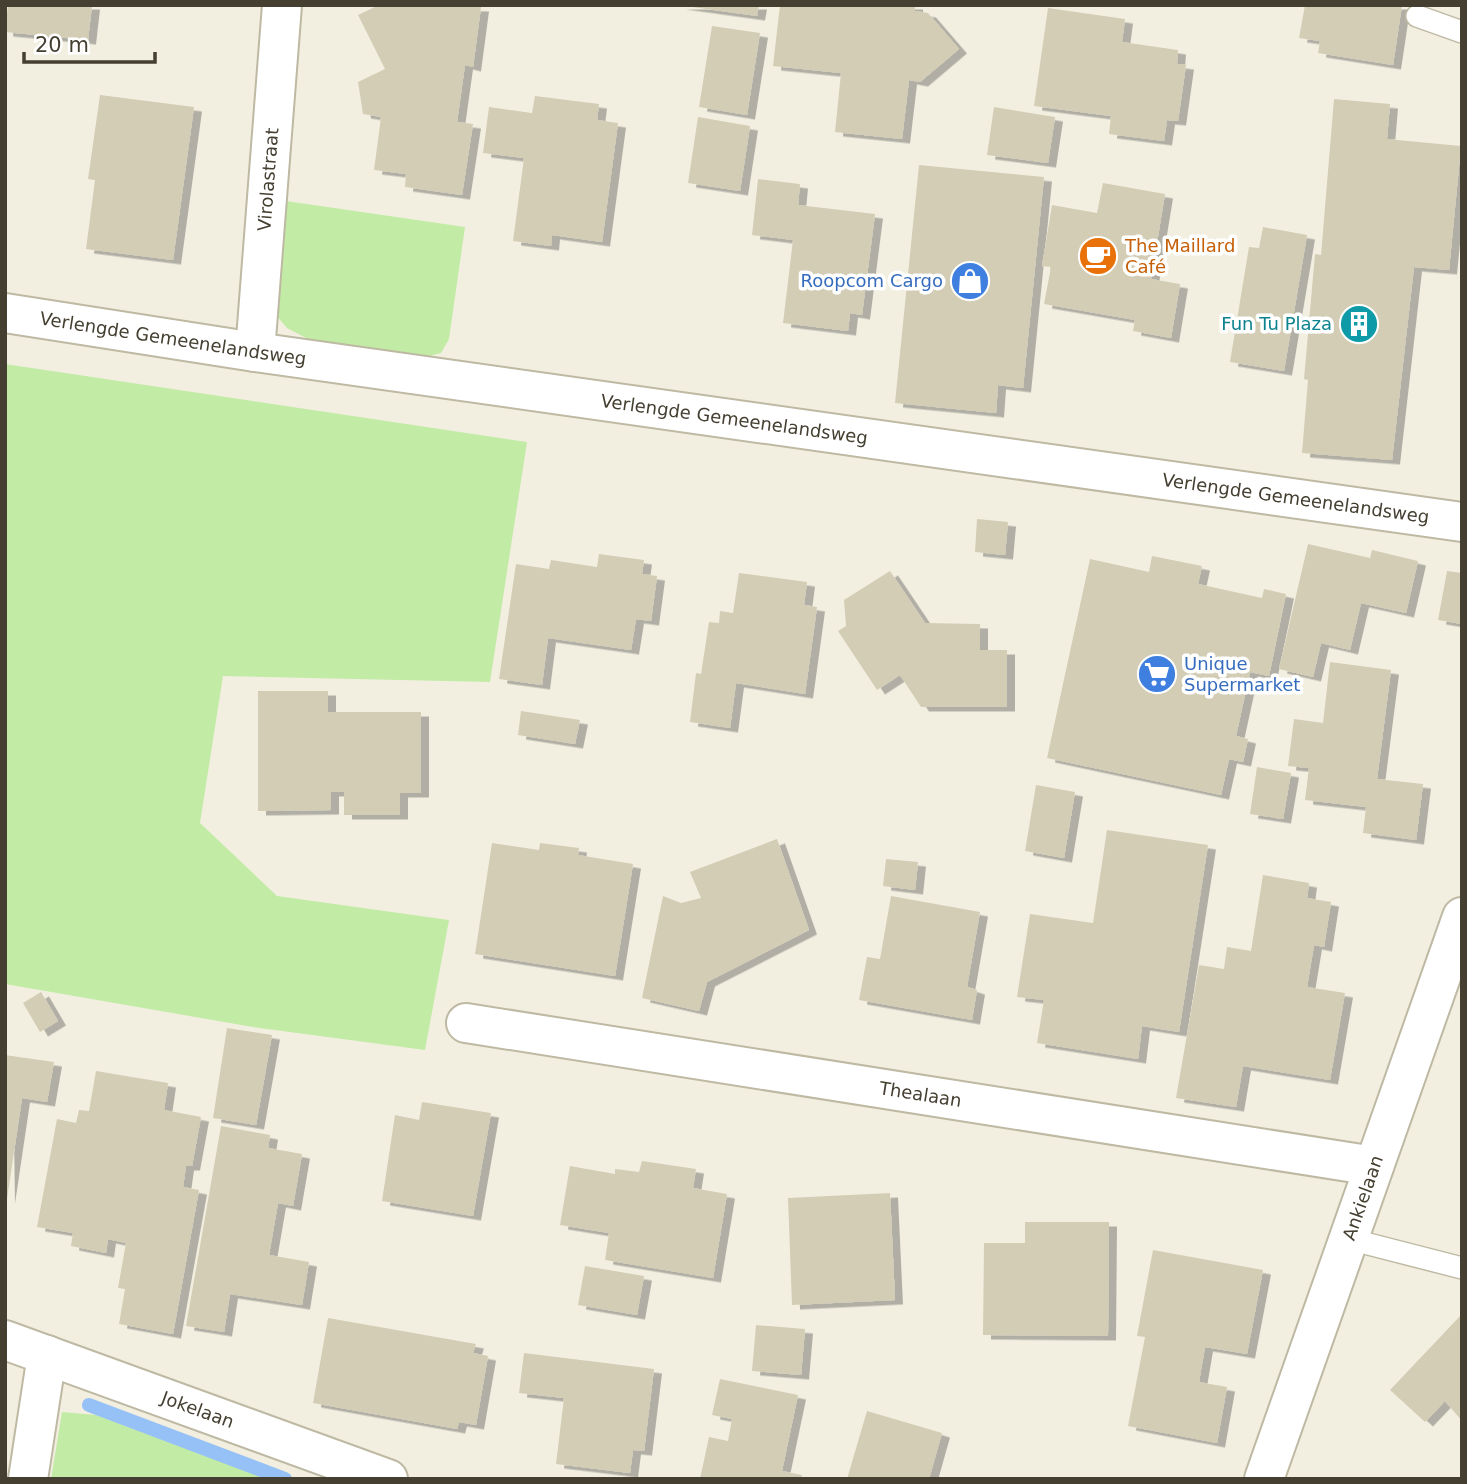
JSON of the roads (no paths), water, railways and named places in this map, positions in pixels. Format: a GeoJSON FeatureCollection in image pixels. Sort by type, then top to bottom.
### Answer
{"type":"FeatureCollection","features":[{"type":"Feature","properties":{"kind":"street","name":"Virolastraat"},"geometry":{"type":"LineString","coordinates":[[255,352],[282,5]]}},
{"type":"Feature","properties":{"kind":"street","name":"Verlengde Gemeenelandsweg"},"geometry":{"type":"LineString","coordinates":[[5,313],[255,352],[1462,522]]}},
{"type":"Feature","properties":{"kind":"street","name":"Ankielaan"},"geometry":{"type":"LineString","coordinates":[[1264,1479],[1462,917]]}},
{"type":"Feature","properties":{"kind":"street","name":"Thealaan"},"geometry":{"type":"LineString","coordinates":[[466,1023],[1374,1166]]}},
{"type":"Feature","properties":{"kind":"street","name":"Jokelaan"},"geometry":{"type":"LineString","coordinates":[[5,1340],[388,1479]]}},
{"type":"Feature","properties":{"kind":"street"},"geometry":{"type":"LineString","coordinates":[[29,1479],[47,1355]]}},
{"type":"Feature","properties":{"kind":"lane"},"geometry":{"type":"LineString","coordinates":[[1418,16],[1462,32]]}},
{"type":"Feature","properties":{"kind":"lane"},"geometry":{"type":"LineString","coordinates":[[1349,1239],[1462,1268]]}},
{"type":"Feature","properties":{"kind":"waterway"},"geometry":{"type":"LineString","coordinates":[[89,1405],[285,1479]]}},
{"type":"Feature","properties":{"kind":"place","name":"The Maillard Café"},"geometry":{"type":"Point","coordinates":[1098,256]}},
{"type":"Feature","properties":{"kind":"place","name":"Roopcom Cargo"},"geometry":{"type":"Point","coordinates":[970,281]}},
{"type":"Feature","properties":{"kind":"place","name":"Fun Tu Plaza"},"geometry":{"type":"Point","coordinates":[1359,324]}},
{"type":"Feature","properties":{"kind":"place","name":"Unique Supermarket"},"geometry":{"type":"Point","coordinates":[1157,674]}}]}
